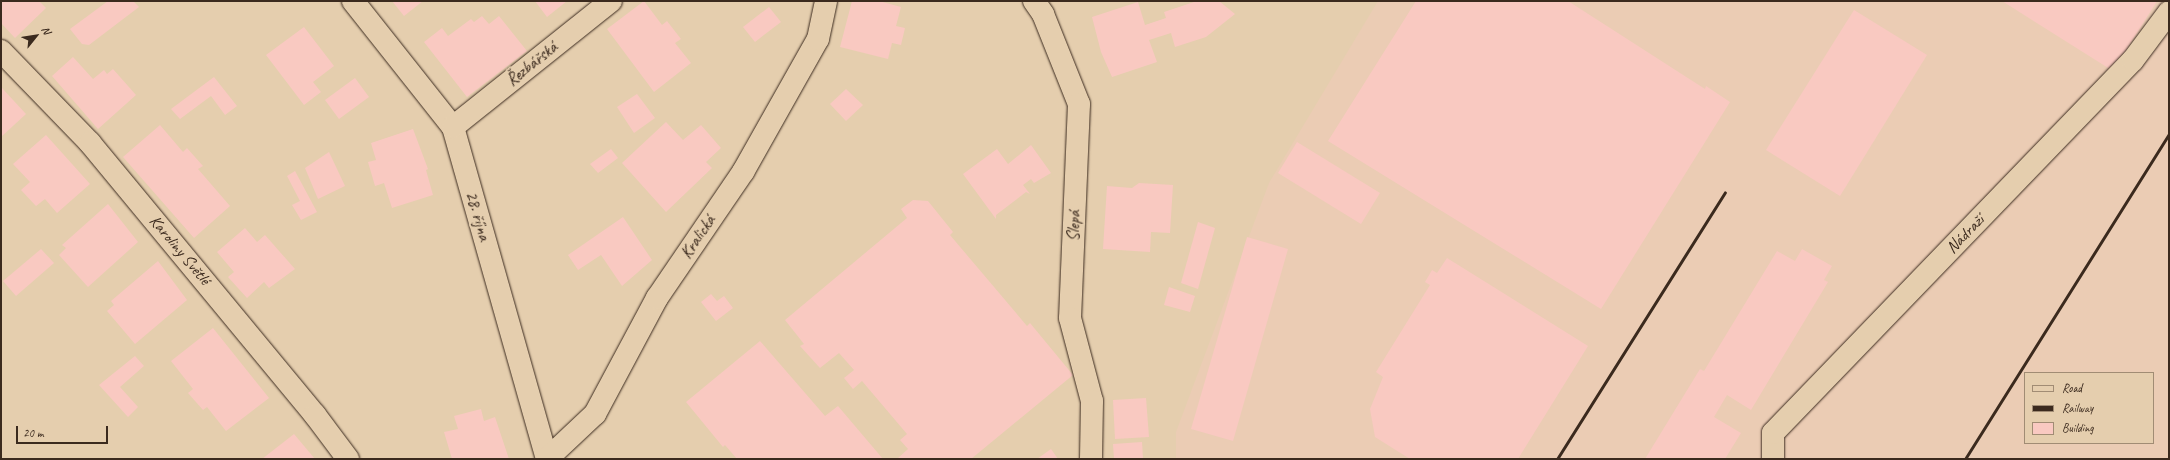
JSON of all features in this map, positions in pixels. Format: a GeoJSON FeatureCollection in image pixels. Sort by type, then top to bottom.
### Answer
{"type":"FeatureCollection","features":[{"type":"Feature","properties":{"kind":"street","name":"28. října"},"geometry":{"type":"LineString","coordinates":[[353,1],[453,127],[547,459]]}},
{"type":"Feature","properties":{"kind":"street","name":"Řezbářská"},"geometry":{"type":"LineString","coordinates":[[453,127],[611,1]]}},
{"type":"Feature","properties":{"kind":"street","name":"Kralická"},"geometry":{"type":"LineString","coordinates":[[547,459],[595,414],[657,298],[743,172],[818,39],[826,1]]}},
{"type":"Feature","properties":{"kind":"street","name":"Slepá"},"geometry":{"type":"LineString","coordinates":[[1034,1],[1043,14],[1079,104],[1070,318],[1092,401],[1091,459]]}},
{"type":"Feature","properties":{"kind":"street","name":"Nádraží"},"geometry":{"type":"LineString","coordinates":[[1773,459],[1773,433],[2133,60],[2169,12]]}},
{"type":"Feature","properties":{"kind":"street","name":"Karoliny Světlé"},"geometry":{"type":"LineString","coordinates":[[1,51],[95,149],[306,403],[348,459]]}},
{"type":"Feature","properties":{"kind":"shaded area"},"geometry":{"type":"Polygon","coordinates":[[[1378,1],[2169,1],[2169,459],[1176,459],[1176,432],[1269,183],[1378,1]]]}},
{"type":"Feature","properties":{"kind":"building"},"geometry":{"type":"Polygon","coordinates":[[[1,1],[39,1],[46,8],[15,38],[1,23],[1,1]]]}},
{"type":"Feature","properties":{"kind":"building"},"geometry":{"type":"Polygon","coordinates":[[[108,1],[133,1],[139,7],[89,45],[82,44],[70,29],[108,1]]]}},
{"type":"Feature","properties":{"kind":"building"},"geometry":{"type":"Polygon","coordinates":[[[392,1],[423,1],[404,16],[392,1]]]}},
{"type":"Feature","properties":{"kind":"building"},"geometry":{"type":"Polygon","coordinates":[[[535,1],[567,1],[547,17],[535,1]]]}},
{"type":"Feature","properties":{"kind":"building"},"geometry":{"type":"Polygon","coordinates":[[[644,1],[662,25],[667,21],[681,39],[675,43],[691,63],[654,92],[607,29],[644,1]]]}},
{"type":"Feature","properties":{"kind":"building"},"geometry":{"type":"Polygon","coordinates":[[[852,1],[879,1],[901,7],[896,26],[905,28],[901,45],[892,43],[888,59],[840,47],[852,1]]]}},
{"type":"Feature","properties":{"kind":"building"},"geometry":{"type":"Polygon","coordinates":[[[1197,1],[1219,1],[1235,14],[1206,37],[1175,47],[1171,33],[1149,40],[1157,62],[1112,77],[1101,52],[1092,17],[1138,2],[1145,25],[1166,18],[1164,12],[1197,1]]]}},
{"type":"Feature","properties":{"kind":"building"},"geometry":{"type":"Polygon","coordinates":[[[1416,1],[1568,1],[1705,89],[1706,86],[1730,102],[1601,309],[1328,141],[1416,1]]]}},
{"type":"Feature","properties":{"kind":"building"},"geometry":{"type":"Polygon","coordinates":[[[2002,1],[2157,1],[2113,71],[2002,1]]]}},
{"type":"Feature","properties":{"kind":"building"},"geometry":{"type":"Polygon","coordinates":[[[769,7],[781,22],[755,42],[743,27],[769,7]]]}},
{"type":"Feature","properties":{"kind":"building"},"geometry":{"type":"Polygon","coordinates":[[[1854,10],[1927,55],[1840,196],[1766,150],[1854,10]]]}},
{"type":"Feature","properties":{"kind":"building"},"geometry":{"type":"Polygon","coordinates":[[[482,16],[489,24],[499,16],[527,51],[467,97],[424,42],[442,28],[448,36],[471,19],[474,22],[482,16]]]}},
{"type":"Feature","properties":{"kind":"building"},"geometry":{"type":"Polygon","coordinates":[[[304,27],[334,66],[313,82],[321,92],[304,105],[266,55],[304,27]]]}},
{"type":"Feature","properties":{"kind":"building"},"geometry":{"type":"Polygon","coordinates":[[[73,57],[93,79],[104,70],[107,74],[113,69],[136,95],[98,129],[52,76],[73,57]]]}},
{"type":"Feature","properties":{"kind":"building"},"geometry":{"type":"Polygon","coordinates":[[[214,77],[237,106],[225,115],[211,96],[180,119],[171,109],[214,77]]]}},
{"type":"Feature","properties":{"kind":"building"},"geometry":{"type":"Polygon","coordinates":[[[355,78],[369,97],[339,119],[325,100],[355,78]]]}},
{"type":"Feature","properties":{"kind":"building"},"geometry":{"type":"Polygon","coordinates":[[[1,87],[26,114],[1,137],[1,87]]]}},
{"type":"Feature","properties":{"kind":"building"},"geometry":{"type":"Polygon","coordinates":[[[846,89],[863,105],[846,121],[830,104],[846,89]]]}},
{"type":"Feature","properties":{"kind":"building"},"geometry":{"type":"Polygon","coordinates":[[[637,94],[655,118],[634,133],[617,107],[637,94]]]}},
{"type":"Feature","properties":{"kind":"building"},"geometry":{"type":"Polygon","coordinates":[[[666,122],[683,140],[701,125],[721,148],[706,162],[712,168],[666,212],[622,163],[666,122]]]}},
{"type":"Feature","properties":{"kind":"building"},"geometry":{"type":"Polygon","coordinates":[[[160,125],[183,152],[187,148],[203,166],[198,169],[230,206],[194,238],[123,157],[160,125]]]}},
{"type":"Feature","properties":{"kind":"building"},"geometry":{"type":"Polygon","coordinates":[[[413,129],[428,169],[426,170],[433,195],[392,208],[384,183],[375,186],[368,162],[376,160],[371,143],[413,129]]]}},
{"type":"Feature","properties":{"kind":"building"},"geometry":{"type":"Polygon","coordinates":[[[46,135],[90,184],[57,213],[45,199],[36,206],[21,190],[30,182],[13,164],[46,135]]]}},
{"type":"Feature","properties":{"kind":"building"},"geometry":{"type":"Polygon","coordinates":[[[1297,142],[1380,193],[1361,224],[1278,173],[1297,142]]]}},
{"type":"Feature","properties":{"kind":"building"},"geometry":{"type":"Polygon","coordinates":[[[1031,145],[1051,173],[1034,183],[1031,179],[1023,185],[1030,194],[1026,192],[996,215],[996,219],[963,174],[997,149],[1008,164],[1031,145]]]}},
{"type":"Feature","properties":{"kind":"building"},"geometry":{"type":"Polygon","coordinates":[[[611,149],[618,158],[598,173],[590,164],[611,149]]]}},
{"type":"Feature","properties":{"kind":"building"},"geometry":{"type":"Polygon","coordinates":[[[329,152],[345,186],[318,199],[305,168],[329,152]]]}},
{"type":"Feature","properties":{"kind":"building"},"geometry":{"type":"Polygon","coordinates":[[[295,171],[317,212],[301,220],[292,205],[300,201],[287,176],[295,171]]]}},
{"type":"Feature","properties":{"kind":"building"},"geometry":{"type":"Polygon","coordinates":[[[1139,183],[1173,185],[1170,233],[1151,232],[1150,252],[1103,249],[1107,186],[1132,188],[1139,183]]]}},
{"type":"Feature","properties":{"kind":"building"},"geometry":{"type":"Polygon","coordinates":[[[913,200],[928,201],[953,232],[950,235],[1027,326],[1030,323],[1073,375],[971,459],[897,459],[908,449],[900,440],[907,434],[862,381],[853,389],[844,378],[854,370],[839,353],[820,368],[800,346],[804,344],[785,320],[907,218],[901,209],[913,200]]]}},
{"type":"Feature","properties":{"kind":"building"},"geometry":{"type":"Polygon","coordinates":[[[108,204],[138,242],[88,287],[59,255],[66,248],[62,245],[108,204]]]}},
{"type":"Feature","properties":{"kind":"building"},"geometry":{"type":"Polygon","coordinates":[[[623,217],[652,260],[622,286],[601,255],[578,270],[568,255],[623,217]]]}},
{"type":"Feature","properties":{"kind":"building"},"geometry":{"type":"Polygon","coordinates":[[[1198,222],[1215,228],[1198,289],[1181,283],[1198,222]]]}},
{"type":"Feature","properties":{"kind":"building"},"geometry":{"type":"Polygon","coordinates":[[[245,228],[257,242],[265,235],[295,269],[269,288],[264,282],[247,298],[228,277],[234,272],[217,252],[245,228]]]}},
{"type":"Feature","properties":{"kind":"building"},"geometry":{"type":"Polygon","coordinates":[[[1247,237],[1288,249],[1233,441],[1191,429],[1247,237]]]}},
{"type":"Feature","properties":{"kind":"building"},"geometry":{"type":"Polygon","coordinates":[[[41,249],[54,263],[16,296],[3,281],[41,249]]]}},
{"type":"Feature","properties":{"kind":"building"},"geometry":{"type":"Polygon","coordinates":[[[1802,249],[1832,266],[1824,280],[1828,282],[1751,410],[1727,395],[1714,417],[1741,433],[1725,459],[1645,459],[1700,369],[1704,371],[1777,251],[1795,261],[1802,249]]]}},
{"type":"Feature","properties":{"kind":"building"},"geometry":{"type":"Polygon","coordinates":[[[1447,258],[1588,346],[1518,459],[1410,459],[1375,437],[1370,409],[1383,377],[1376,372],[1430,285],[1425,282],[1432,270],[1437,273],[1447,258]]]}},
{"type":"Feature","properties":{"kind":"building"},"geometry":{"type":"Polygon","coordinates":[[[158,261],[187,300],[135,344],[107,311],[114,305],[111,301],[158,261]]]}},
{"type":"Feature","properties":{"kind":"building"},"geometry":{"type":"Polygon","coordinates":[[[1169,287],[1195,296],[1190,312],[1164,305],[1169,287]]]}},
{"type":"Feature","properties":{"kind":"building"},"geometry":{"type":"Polygon","coordinates":[[[711,294],[717,301],[724,296],[733,308],[716,321],[701,302],[711,294]]]}},
{"type":"Feature","properties":{"kind":"building"},"geometry":{"type":"Polygon","coordinates":[[[213,328],[269,398],[226,431],[207,407],[203,410],[188,393],[193,389],[171,361],[213,328]]]}},
{"type":"Feature","properties":{"kind":"building"},"geometry":{"type":"Polygon","coordinates":[[[760,341],[825,416],[838,406],[883,459],[737,459],[725,445],[723,447],[686,402],[760,341]]]}},
{"type":"Feature","properties":{"kind":"building"},"geometry":{"type":"Polygon","coordinates":[[[135,356],[144,366],[120,387],[138,407],[128,417],[99,385],[135,356]]]}},
{"type":"Feature","properties":{"kind":"building"},"geometry":{"type":"Polygon","coordinates":[[[1146,398],[1149,437],[1115,439],[1113,400],[1146,398]]]}},
{"type":"Feature","properties":{"kind":"building"},"geometry":{"type":"Polygon","coordinates":[[[481,409],[484,421],[495,417],[509,459],[452,459],[444,432],[458,429],[454,416],[481,409]]]}},
{"type":"Feature","properties":{"kind":"building"},"geometry":{"type":"Polygon","coordinates":[[[294,434],[315,459],[262,459],[294,434]]]}},
{"type":"Feature","properties":{"kind":"building"},"geometry":{"type":"Polygon","coordinates":[[[1142,442],[1143,459],[1114,459],[1113,444],[1142,442]]]}},
{"type":"Feature","properties":{"kind":"building"},"geometry":{"type":"Polygon","coordinates":[[[1051,449],[1058,459],[1037,459],[1051,449]]]}},
{"type":"Feature","properties":{"kind":"railway"},"geometry":{"type":"LineString","coordinates":[[1965,459],[2169,134]]}},
{"type":"Feature","properties":{"kind":"railway"},"geometry":{"type":"LineString","coordinates":[[1557,459],[1725,192]]}}]}
